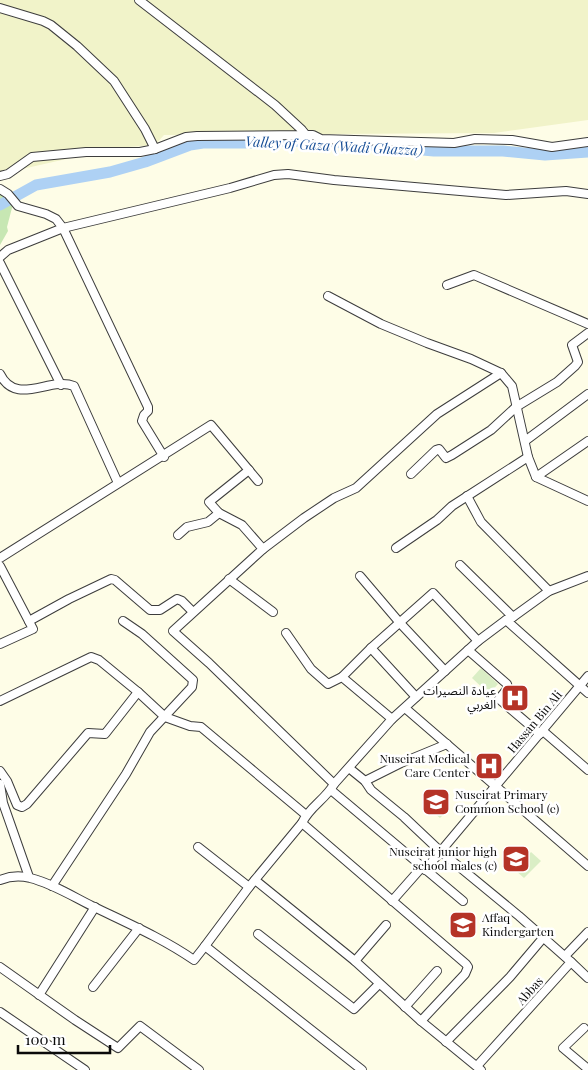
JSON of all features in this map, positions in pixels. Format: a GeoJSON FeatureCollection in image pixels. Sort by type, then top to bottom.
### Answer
{"type":"FeatureCollection","features":[{"type":"Feature","properties":{"kind":"street"},"geometry":{"type":"LineString","coordinates":[[139,0],[276,105],[306,135]]}},
{"type":"Feature","properties":{"kind":"street"},"geometry":{"type":"LineString","coordinates":[[0,8],[51,25],[76,46],[114,81],[145,129],[155,149]]}},
{"type":"Feature","properties":{"kind":"street"},"geometry":{"type":"LineString","coordinates":[[0,176],[8,174],[32,157],[86,152],[127,153],[155,149],[191,136],[313,135],[321,139],[454,143],[475,139],[512,140],[552,146],[588,142]]}},
{"type":"Feature","properties":{"kind":"street"},"geometry":{"type":"LineString","coordinates":[[0,257],[8,250],[63,228],[230,188],[274,175],[288,174],[334,180],[506,195],[566,191],[588,194]]}},
{"type":"Feature","properties":{"kind":"street"},"geometry":{"type":"LineString","coordinates":[[0,189],[8,194],[18,206],[46,214],[56,219],[63,228],[148,407],[148,411],[142,421],[164,457]]}},
{"type":"Feature","properties":{"kind":"street"},"geometry":{"type":"LineString","coordinates":[[0,263],[61,385]]}},
{"type":"Feature","properties":{"kind":"street"},"geometry":{"type":"LineString","coordinates":[[447,285],[474,276],[588,324]]}},
{"type":"Feature","properties":{"kind":"street"},"geometry":{"type":"LineString","coordinates":[[328,296],[381,324],[502,373],[512,386],[528,457],[536,477],[588,501]]}},
{"type":"Feature","properties":{"kind":"street"},"geometry":{"type":"LineString","coordinates":[[411,474],[436,450],[439,449],[446,458],[452,455],[490,430],[516,407],[556,382],[578,362],[572,345],[588,333]]}},
{"type":"Feature","properties":{"kind":"street"},"geometry":{"type":"LineString","coordinates":[[463,901],[423,868],[333,787],[209,663],[173,631],[263,549],[334,498],[356,488],[437,414],[502,373]]}},
{"type":"Feature","properties":{"kind":"street"},"geometry":{"type":"LineString","coordinates":[[0,374],[7,385],[12,388],[38,388],[69,384],[76,389],[118,483]]}},
{"type":"Feature","properties":{"kind":"street"},"geometry":{"type":"LineString","coordinates":[[525,441],[588,394]]}},
{"type":"Feature","properties":{"kind":"street"},"geometry":{"type":"LineString","coordinates":[[0,558],[118,483],[164,457],[212,425],[258,481]]}},
{"type":"Feature","properties":{"kind":"street"},"geometry":{"type":"LineString","coordinates":[[536,477],[588,441]]}},
{"type":"Feature","properties":{"kind":"street"},"geometry":{"type":"LineString","coordinates":[[396,548],[437,520],[452,506],[528,457]]}},
{"type":"Feature","properties":{"kind":"street"},"geometry":{"type":"LineString","coordinates":[[249,470],[208,502],[219,513],[242,525],[263,549]]}},
{"type":"Feature","properties":{"kind":"street"},"geometry":{"type":"LineString","coordinates":[[467,496],[480,522],[550,592]]}},
{"type":"Feature","properties":{"kind":"street"},"geometry":{"type":"LineString","coordinates":[[178,535],[186,527],[208,522],[219,513]]}},
{"type":"Feature","properties":{"kind":"street"},"geometry":{"type":"LineString","coordinates":[[460,565],[510,618],[588,693]]}},
{"type":"Feature","properties":{"kind":"street"},"geometry":{"type":"LineString","coordinates":[[0,566],[33,629],[0,644]]}},
{"type":"Feature","properties":{"kind":"street"},"geometry":{"type":"LineString","coordinates":[[360,576],[400,624],[445,671]]}},
{"type":"Feature","properties":{"kind":"street"},"geometry":{"type":"LineString","coordinates":[[0,880],[11,876],[29,878],[52,886],[171,944],[194,960],[249,887],[302,823],[306,815],[392,720],[478,641],[550,592],[588,576]]}},
{"type":"Feature","properties":{"kind":"street"},"geometry":{"type":"LineString","coordinates":[[29,621],[111,579],[115,580],[150,610],[160,610],[177,599],[182,601],[193,612]]}},
{"type":"Feature","properties":{"kind":"street"},"geometry":{"type":"LineString","coordinates":[[229,579],[273,612]]}},
{"type":"Feature","properties":{"kind":"street"},"geometry":{"type":"LineString","coordinates":[[286,633],[311,669],[328,684],[342,678],[371,648],[433,593],[478,641]]}},
{"type":"Feature","properties":{"kind":"street"},"geometry":{"type":"LineString","coordinates":[[52,886],[126,774],[150,732],[192,688],[193,680],[142,634],[123,621]]}},
{"type":"Feature","properties":{"kind":"street"},"geometry":{"type":"LineString","coordinates":[[371,648],[416,697]]}},
{"type":"Feature","properties":{"kind":"street"},"geometry":{"type":"LineString","coordinates":[[468,650],[507,684],[508,688],[499,700],[588,770]]}},
{"type":"Feature","properties":{"kind":"street"},"geometry":{"type":"LineString","coordinates":[[0,701],[91,657],[99,660],[165,716],[190,726],[201,727],[306,815]]}},
{"type":"Feature","properties":{"kind":"street","name":"Hassan Bin Ali"},"geometry":{"type":"LineString","coordinates":[[392,901],[440,852],[588,676]]}},
{"type":"Feature","properties":{"kind":"street"},"geometry":{"type":"LineString","coordinates":[[342,678],[392,720]]}},
{"type":"Feature","properties":{"kind":"street"},"geometry":{"type":"LineString","coordinates":[[0,771],[7,781],[17,805],[22,807],[27,804],[88,733],[105,734],[138,692]]}},
{"type":"Feature","properties":{"kind":"street"},"geometry":{"type":"LineString","coordinates":[[405,708],[588,866]]}},
{"type":"Feature","properties":{"kind":"street"},"geometry":{"type":"LineString","coordinates":[[365,781],[401,763],[447,744]]}},
{"type":"Feature","properties":{"kind":"street"},"geometry":{"type":"LineString","coordinates":[[350,768],[365,781],[371,790],[404,817],[440,852],[519,916],[588,978]]}},
{"type":"Feature","properties":{"kind":"street"},"geometry":{"type":"LineString","coordinates":[[0,784],[4,803],[29,878]]}},
{"type":"Feature","properties":{"kind":"street"},"geometry":{"type":"LineString","coordinates":[[302,823],[468,967],[465,974],[422,1021]]}},
{"type":"Feature","properties":{"kind":"street"},"geometry":{"type":"LineString","coordinates":[[198,848],[249,887]]}},
{"type":"Feature","properties":{"kind":"street"},"geometry":{"type":"LineString","coordinates":[[255,880],[355,961],[405,1007],[479,1068]]}},
{"type":"Feature","properties":{"kind":"street"},"geometry":{"type":"LineString","coordinates":[[39,995],[95,908]]}},
{"type":"Feature","properties":{"kind":"street"},"geometry":{"type":"LineString","coordinates":[[355,961],[386,925]]}},
{"type":"Feature","properties":{"kind":"street"},"geometry":{"type":"LineString","coordinates":[[93,987],[139,928]]}},
{"type":"Feature","properties":{"kind":"street"},"geometry":{"type":"LineString","coordinates":[[565,956],[588,932]]}},
{"type":"Feature","properties":{"kind":"street"},"geometry":{"type":"LineString","coordinates":[[258,934],[354,1009],[379,984]]}},
{"type":"Feature","properties":{"kind":"street"},"geometry":{"type":"LineString","coordinates":[[446,1042],[510,976],[543,938]]}},
{"type":"Feature","properties":{"kind":"street"},"geometry":{"type":"LineString","coordinates":[[204,946],[362,1070]]}},
{"type":"Feature","properties":{"kind":"street","name":"Abbas"},"geometry":{"type":"LineString","coordinates":[[479,1068],[571,962]]}},
{"type":"Feature","properties":{"kind":"street"},"geometry":{"type":"LineString","coordinates":[[0,967],[118,1048],[140,1026],[199,1070]]}},
{"type":"Feature","properties":{"kind":"street"},"geometry":{"type":"LineString","coordinates":[[405,1007],[437,971]]}},
{"type":"Feature","properties":{"kind":"street"},"geometry":{"type":"LineString","coordinates":[[0,1012],[85,1070]]}},
{"type":"Feature","properties":{"kind":"street"},"geometry":{"type":"LineString","coordinates":[[584,1028],[564,1048],[588,1069]]}},
{"type":"Feature","properties":{"kind":"green space"},"geometry":{"type":"Polygon","coordinates":[[[0,0],[588,0],[588,120],[494,133],[164,135],[155,145],[115,148],[0,174],[0,0]]]}},
{"type":"Feature","properties":{"kind":"green space"},"geometry":{"type":"Polygon","coordinates":[[[0,192],[13,204],[7,227],[8,231],[0,245],[0,192]]]}},
{"type":"Feature","properties":{"kind":"green space"},"geometry":{"type":"Polygon","coordinates":[[[481,668],[498,684],[489,694],[472,678],[481,668]]]}},
{"type":"Feature","properties":{"kind":"green space"},"geometry":{"type":"Polygon","coordinates":[[[431,793],[449,809],[440,818],[422,803],[431,793]]]}},
{"type":"Feature","properties":{"kind":"green space"},"geometry":{"type":"Polygon","coordinates":[[[531,852],[541,861],[524,878],[515,870],[531,852]]]}},
{"type":"Feature","properties":{"kind":"waterway","name":"Valley of Gaza (Wadi Ghazza)"},"geometry":{"type":"LineString","coordinates":[[0,205],[36,185],[110,172],[145,162],[190,145],[203,143],[332,142],[434,151],[503,151],[545,155],[588,152]]}},
{"type":"Feature","properties":{"kind":"place","name":"عيادة النصيرات الغربي"},"geometry":{"type":"Point","coordinates":[515,698]}},
{"type":"Feature","properties":{"kind":"place","name":"Nuseirat Medical Care Center"},"geometry":{"type":"Point","coordinates":[489,766]}},
{"type":"Feature","properties":{"kind":"place","name":"Nuseirat Primary Common School (e)"},"geometry":{"type":"Point","coordinates":[436,802]}},
{"type":"Feature","properties":{"kind":"place","name":"Nuseirat junior high school males (c)"},"geometry":{"type":"Point","coordinates":[516,859]}},
{"type":"Feature","properties":{"kind":"place","name":"Affaq Kindergarten"},"geometry":{"type":"Point","coordinates":[463,925]}}]}
